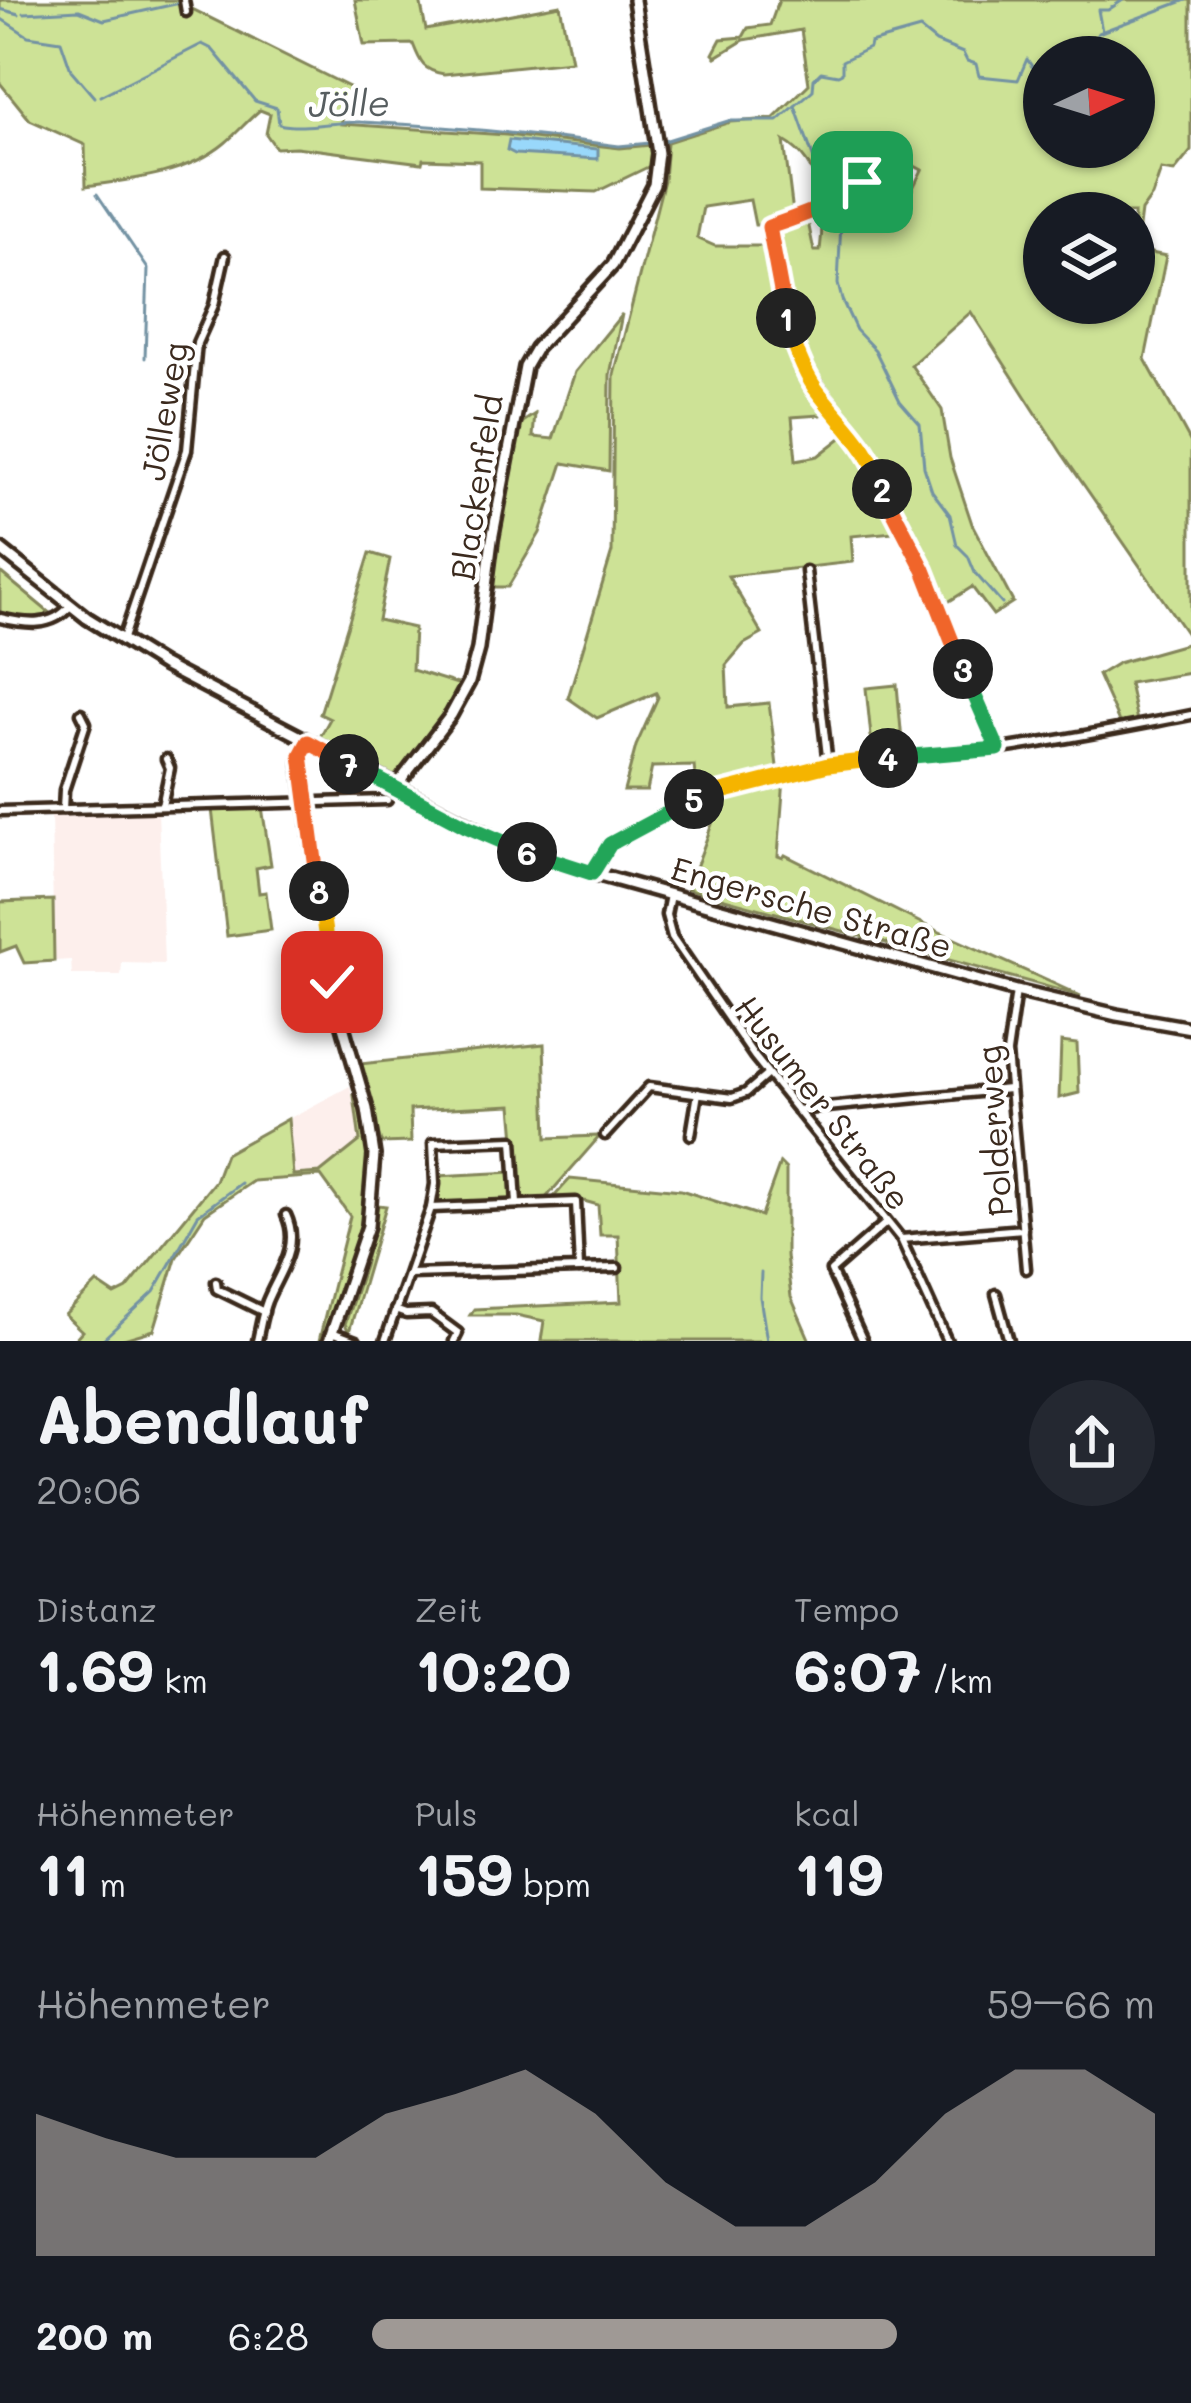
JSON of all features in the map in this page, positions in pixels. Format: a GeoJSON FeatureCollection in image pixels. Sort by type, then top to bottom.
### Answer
{"type":"FeatureCollection","features":[{"type":"Feature","properties":{"kind":"main road","name":"Blackenfeld"},"geometry":{"type":"LineString","coordinates":[[394,788],[451,716],[469,682],[525,367],[613,265],[654,185],[658,153],[634,0]]}},
{"type":"Feature","properties":{"kind":"main road","name":"Engersche Straße"},"geometry":{"type":"LineString","coordinates":[[0,550],[122,641],[506,844],[592,873],[1016,991],[1191,1028]]}},
{"type":"Feature","properties":{"kind":"main road"},"geometry":{"type":"LineString","coordinates":[[308,742],[300,759],[336,1010],[367,1108],[374,1155],[368,1226],[331,1337]]}},
{"type":"Feature","properties":{"kind":"street"},"geometry":{"type":"LineString","coordinates":[[184,0],[187,12]]}},
{"type":"Feature","properties":{"kind":"street"},"geometry":{"type":"LineString","coordinates":[[872,176],[842,198],[769,227],[787,321],[811,380],[874,462],[890,510],[924,570],[998,749]]}},
{"type":"Feature","properties":{"kind":"street","name":"Jölleweg"},"geometry":{"type":"LineString","coordinates":[[122,641],[187,450],[197,343],[214,304],[225,256]]}},
{"type":"Feature","properties":{"kind":"street"},"geometry":{"type":"LineString","coordinates":[[806,571],[828,765]]}},
{"type":"Feature","properties":{"kind":"street"},"geometry":{"type":"LineString","coordinates":[[0,618],[48,621],[58,619],[70,606]]}},
{"type":"Feature","properties":{"kind":"street"},"geometry":{"type":"LineString","coordinates":[[63,809],[64,790],[86,723],[81,713]]}},
{"type":"Feature","properties":{"kind":"street"},"geometry":{"type":"LineString","coordinates":[[592,873],[610,844],[693,800],[828,765],[998,749],[1191,715]]}},
{"type":"Feature","properties":{"kind":"street"},"geometry":{"type":"LineString","coordinates":[[162,806],[170,768],[166,759]]}},
{"type":"Feature","properties":{"kind":"street"},"geometry":{"type":"LineString","coordinates":[[0,811],[387,800]]}},
{"type":"Feature","properties":{"kind":"street","name":"Husumer Straße"},"geometry":{"type":"LineString","coordinates":[[670,895],[666,915],[672,937],[768,1074],[901,1239],[947,1341]]}},
{"type":"Feature","properties":{"kind":"street","name":"Polderweg"},"geometry":{"type":"LineString","coordinates":[[1016,991],[1007,1053],[1026,1270]]}},
{"type":"Feature","properties":{"kind":"street"},"geometry":{"type":"LineString","coordinates":[[605,1135],[649,1087],[740,1096],[768,1074]]}},
{"type":"Feature","properties":{"kind":"street"},"geometry":{"type":"LineString","coordinates":[[797,1110],[1010,1089]]}},
{"type":"Feature","properties":{"kind":"street"},"geometry":{"type":"LineString","coordinates":[[691,1135],[698,1093]]}},
{"type":"Feature","properties":{"kind":"street"},"geometry":{"type":"LineString","coordinates":[[385,1341],[431,1208],[433,1143],[509,1139],[514,1144],[518,1205]]}},
{"type":"Feature","properties":{"kind":"street"},"geometry":{"type":"LineString","coordinates":[[431,1208],[577,1202],[579,1269]]}},
{"type":"Feature","properties":{"kind":"street"},"geometry":{"type":"LineString","coordinates":[[257,1341],[264,1312],[291,1251],[286,1215]]}},
{"type":"Feature","properties":{"kind":"street"},"geometry":{"type":"LineString","coordinates":[[862,1341],[831,1270],[887,1222]]}},
{"type":"Feature","properties":{"kind":"street"},"geometry":{"type":"LineString","coordinates":[[901,1239],[1023,1229]]}},
{"type":"Feature","properties":{"kind":"street"},"geometry":{"type":"LineString","coordinates":[[409,1274],[616,1268]]}},
{"type":"Feature","properties":{"kind":"street"},"geometry":{"type":"LineString","coordinates":[[216,1282],[217,1289],[264,1312]]}},
{"type":"Feature","properties":{"kind":"street"},"geometry":{"type":"LineString","coordinates":[[996,1294],[1009,1341]]}},
{"type":"Feature","properties":{"kind":"street"},"geometry":{"type":"LineString","coordinates":[[395,1310],[431,1313],[458,1333],[454,1341]]}},
{"type":"Feature","properties":{"kind":"street"},"geometry":{"type":"LineString","coordinates":[[331,1337],[356,1341]]}},
{"type":"Feature","properties":{"kind":"shaded area"},"geometry":{"type":"Polygon","coordinates":[[[158,810],[164,964],[122,963],[121,975],[72,975],[71,960],[54,961],[51,814],[158,810]]]}},
{"type":"Feature","properties":{"kind":"shaded area"},"geometry":{"type":"Polygon","coordinates":[[[350,1086],[361,1141],[320,1173],[293,1175],[288,1119],[350,1086]]]}},
{"type":"Feature","properties":{"kind":"green space"},"geometry":{"type":"Polygon","coordinates":[[[0,0],[181,0],[184,14],[190,13],[188,7],[351,88],[341,124],[620,148],[651,145],[654,164],[596,192],[480,188],[480,161],[423,159],[422,163],[276,148],[266,134],[270,114],[260,110],[225,143],[194,162],[158,174],[86,186],[85,145],[30,120],[0,83],[0,0]]]}},
{"type":"Feature","properties":{"kind":"green space"},"geometry":{"type":"Polygon","coordinates":[[[355,0],[420,0],[426,30],[560,5],[571,61],[437,73],[423,65],[413,44],[364,45],[355,0]]]}},
{"type":"Feature","properties":{"kind":"green space"},"geometry":{"type":"Polygon","coordinates":[[[779,0],[1191,0],[1191,151],[1174,172],[1161,170],[1153,192],[1023,192],[1023,324],[1152,324],[1145,359],[1191,443],[1191,640],[971,312],[911,365],[942,410],[950,458],[972,524],[1013,602],[993,615],[972,587],[940,607],[924,563],[904,531],[851,536],[853,562],[728,576],[762,634],[744,644],[726,665],[728,707],[769,703],[778,774],[697,794],[694,766],[652,767],[647,791],[624,791],[656,693],[597,718],[568,698],[612,552],[614,375],[664,180],[667,142],[730,122],[773,119],[809,84],[801,30],[744,40],[716,57],[713,54],[721,39],[743,37],[748,28],[770,25],[779,0]],[[784,141],[794,221],[807,217],[814,251],[820,251],[821,205],[814,175],[797,150],[784,141]],[[868,151],[847,157],[858,180],[904,206],[922,170],[899,158],[877,168],[868,151]],[[750,200],[703,207],[697,238],[715,246],[769,246],[768,225],[755,225],[750,200]],[[835,414],[792,417],[796,460],[818,456],[849,432],[835,414]]]}},
{"type":"Feature","properties":{"kind":"green space"},"geometry":{"type":"Polygon","coordinates":[[[1155,254],[1166,256],[1155,310],[1155,254]]]}},
{"type":"Feature","properties":{"kind":"green space"},"geometry":{"type":"Polygon","coordinates":[[[622,314],[610,375],[609,471],[563,463],[540,533],[508,587],[491,587],[520,424],[535,414],[533,437],[553,439],[575,372],[622,314]]]}},
{"type":"Feature","properties":{"kind":"green space"},"geometry":{"type":"Polygon","coordinates":[[[370,553],[390,559],[378,620],[414,628],[412,670],[464,686],[398,778],[320,737],[330,719],[320,714],[370,553]]]}},
{"type":"Feature","properties":{"kind":"green space"},"geometry":{"type":"Polygon","coordinates":[[[0,572],[52,615],[24,618],[0,613],[0,572]]]}},
{"type":"Feature","properties":{"kind":"green space"},"geometry":{"type":"Polygon","coordinates":[[[1189,643],[1191,677],[1190,673],[1129,683],[1137,721],[1120,724],[1098,675],[1118,663],[1189,643]]]}},
{"type":"Feature","properties":{"kind":"green space"},"geometry":{"type":"Polygon","coordinates":[[[897,685],[903,753],[873,756],[866,688],[897,685]]]}},
{"type":"Feature","properties":{"kind":"green space"},"geometry":{"type":"Polygon","coordinates":[[[784,779],[778,856],[785,855],[1081,996],[688,889],[715,816],[715,798],[784,779]]]}},
{"type":"Feature","properties":{"kind":"green space"},"geometry":{"type":"Polygon","coordinates":[[[262,807],[271,865],[256,868],[259,893],[266,892],[271,930],[227,936],[212,809],[262,807]]]}},
{"type":"Feature","properties":{"kind":"green space"},"geometry":{"type":"Polygon","coordinates":[[[53,900],[54,961],[24,963],[16,946],[0,952],[0,902],[53,900]]]}},
{"type":"Feature","properties":{"kind":"green space"},"geometry":{"type":"Polygon","coordinates":[[[1061,1042],[1077,1044],[1079,1093],[1059,1098],[1061,1042]]]}},
{"type":"Feature","properties":{"kind":"green space"},"geometry":{"type":"Polygon","coordinates":[[[544,1044],[547,1138],[600,1136],[544,1200],[520,1197],[512,1105],[410,1110],[411,1142],[381,1143],[360,1064],[544,1044]]]}},
{"type":"Feature","properties":{"kind":"green space"},"geometry":{"type":"Polygon","coordinates":[[[354,1096],[361,1100],[367,1135],[366,1197],[323,1341],[319,1341],[350,1216],[321,1176],[253,1181],[205,1214],[176,1258],[154,1330],[117,1341],[73,1341],[82,1331],[65,1315],[97,1283],[115,1295],[127,1289],[215,1181],[225,1154],[288,1119],[293,1175],[320,1173],[360,1141],[354,1096]]]}},
{"type":"Feature","properties":{"kind":"green space"},"geometry":{"type":"Polygon","coordinates":[[[780,1163],[786,1169],[791,1297],[810,1341],[541,1341],[544,1321],[516,1315],[470,1315],[474,1309],[621,1302],[618,1235],[600,1235],[598,1205],[577,1199],[551,1200],[570,1179],[681,1190],[761,1216],[780,1163]]]}},
{"type":"Feature","properties":{"kind":"green space"},"geometry":{"type":"Polygon","coordinates":[[[513,1172],[511,1202],[438,1206],[437,1176],[513,1172]]]}},
{"type":"Feature","properties":{"kind":"green space"},"geometry":{"type":"Polygon","coordinates":[[[378,1205],[386,1206],[349,1332],[345,1324],[378,1205]]]}},
{"type":"Feature","properties":{"kind":"water"},"geometry":{"type":"Polygon","coordinates":[[[509,140],[598,149],[598,159],[515,154],[507,150],[509,140]]]}},
{"type":"Feature","properties":{"kind":"waterway"},"geometry":{"type":"LineString","coordinates":[[1102,31],[1098,10],[1108,10],[1123,0]]}},
{"type":"Feature","properties":{"kind":"waterway","name":"Jölle"},"geometry":{"type":"LineString","coordinates":[[1096,36],[1186,0]]}},
{"type":"Feature","properties":{"kind":"waterway"},"geometry":{"type":"LineString","coordinates":[[24,13],[79,10],[104,20],[180,3]]}},
{"type":"Feature","properties":{"kind":"waterway"},"geometry":{"type":"LineString","coordinates":[[0,9],[19,14]]}},
{"type":"Feature","properties":{"kind":"waterway","name":"Jölle"},"geometry":{"type":"LineString","coordinates":[[0,18],[28,36],[61,41],[71,70],[94,97]]}},
{"type":"Feature","properties":{"kind":"waterway","name":"Jölle"},"geometry":{"type":"LineString","coordinates":[[664,141],[728,121],[778,121],[813,90],[821,72],[838,75],[842,61],[869,48],[870,43],[920,29],[963,53],[976,64],[979,76],[1018,80],[1023,68]]}},
{"type":"Feature","properties":{"kind":"waterway","name":"Jölle"},"geometry":{"type":"LineString","coordinates":[[100,96],[202,44],[212,49],[255,101],[277,108],[279,124],[361,122],[619,146],[650,143]]}},
{"type":"Feature","properties":{"kind":"waterway"},"geometry":{"type":"LineString","coordinates":[[795,106],[827,196],[840,195]]}},
{"type":"Feature","properties":{"kind":"waterway"},"geometry":{"type":"LineString","coordinates":[[97,194],[148,269],[145,358]]}},
{"type":"Feature","properties":{"kind":"waterway"},"geometry":{"type":"LineString","coordinates":[[842,202],[838,284],[842,300],[856,330],[875,350],[900,401],[920,424],[924,467],[932,491],[950,515],[957,545],[1002,604]]}},
{"type":"Feature","properties":{"kind":"waterway"},"geometry":{"type":"LineString","coordinates":[[101,1341],[154,1292],[198,1215],[241,1183]]}},
{"type":"Feature","properties":{"kind":"waterway"},"geometry":{"type":"LineString","coordinates":[[761,1273],[767,1341]]}},
{"type":"Feature","properties":{"kind":"route"},"geometry":{"type":"LineString","coordinates":[[332,982],[300,762],[308,742],[466,826],[520,850],[592,873],[610,844],[693,800],[843,762],[998,749],[924,570],[883,494],[874,462],[816,389],[802,366],[787,321],[769,227],[817,211],[862,182]]}}]}
